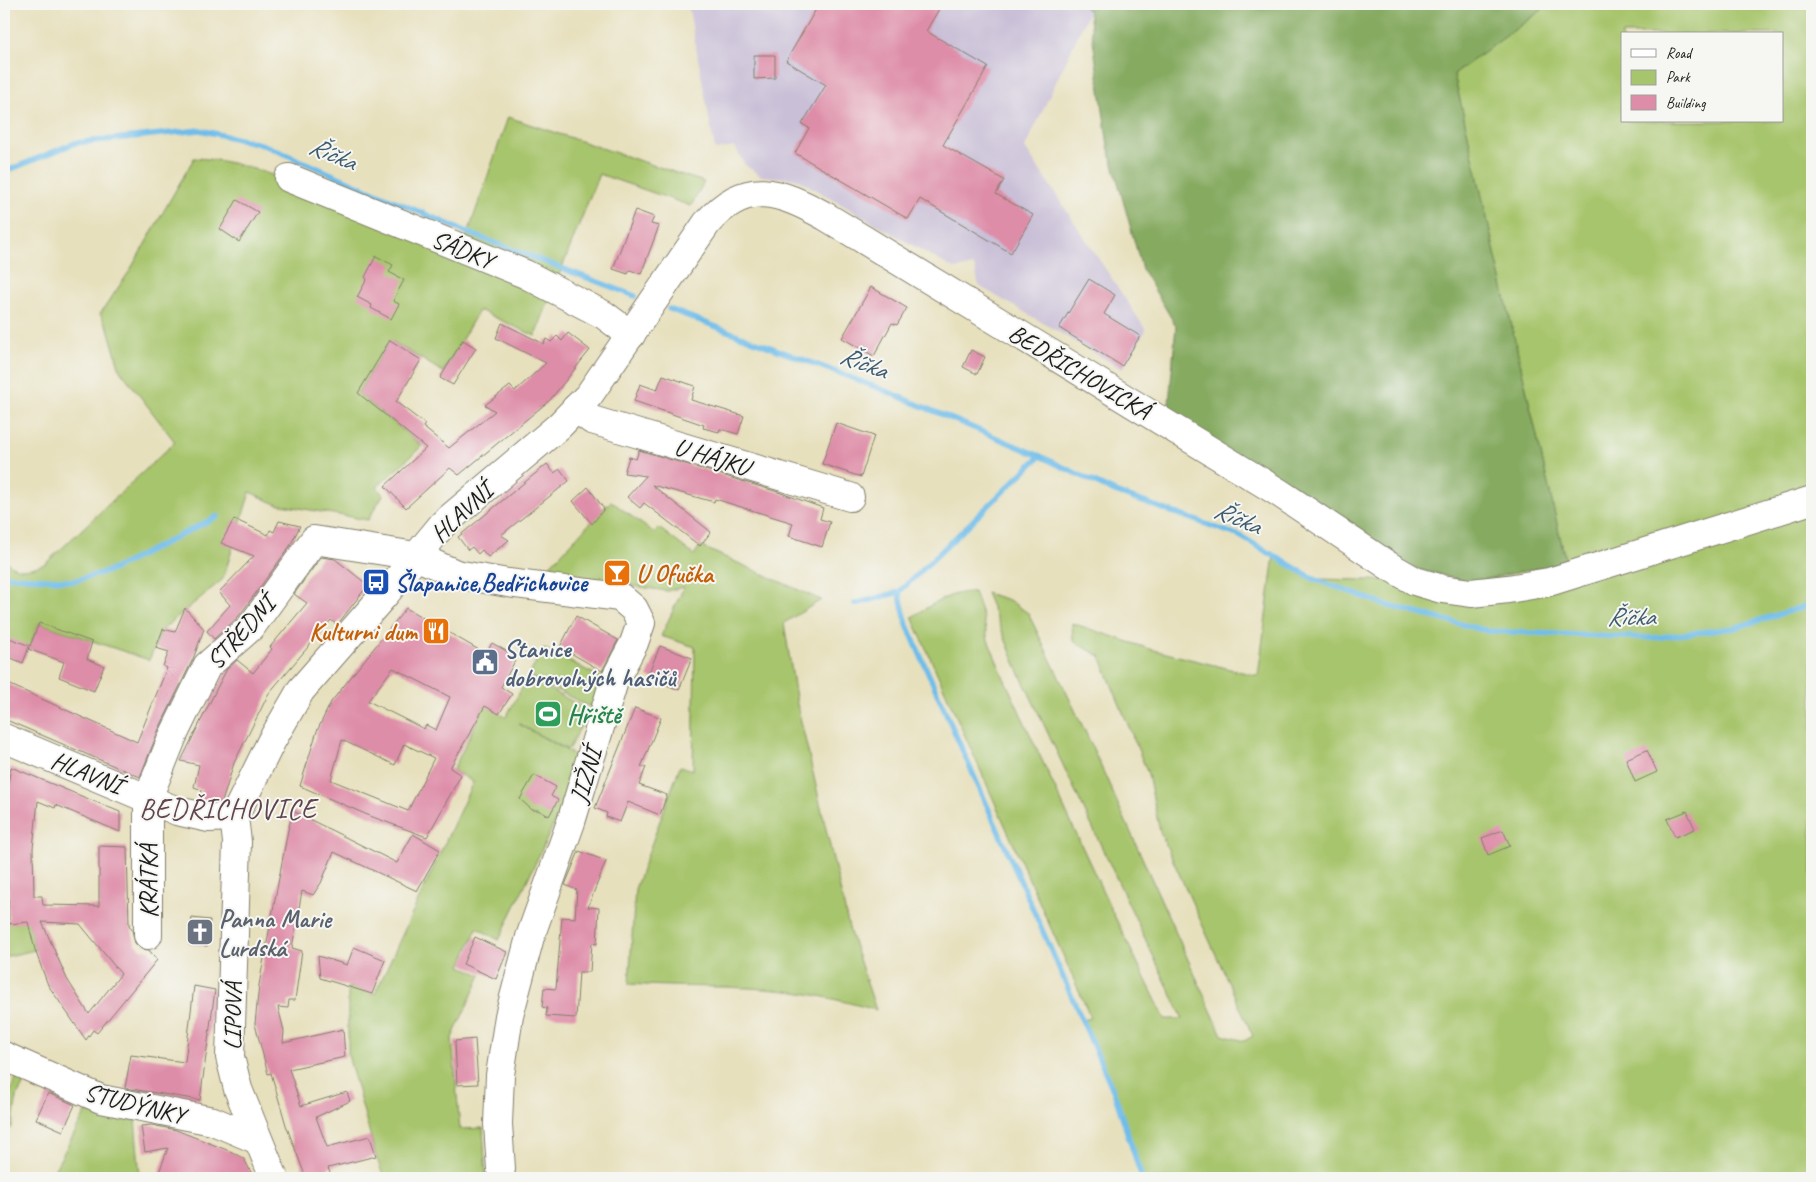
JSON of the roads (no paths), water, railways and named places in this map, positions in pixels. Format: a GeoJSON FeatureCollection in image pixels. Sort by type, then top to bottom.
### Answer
{"type":"FeatureCollection","features":[{"type":"Feature","properties":{"kind":"street","name":"SÁDKY"},"geometry":{"type":"LineString","coordinates":[[288,178],[525,274],[604,315],[631,335]]}},
{"type":"Feature","properties":{"kind":"street","name":"BEDŘICHOVICKÁ"},"geometry":{"type":"LineString","coordinates":[[735,199],[760,192],[776,194],[798,202],[825,216],[1278,492],[1389,566],[1415,581],[1442,589],[1472,593],[1548,582],[1812,500]]}},
{"type":"Feature","properties":{"kind":"street","name":"HLAVNÍ"},"geometry":{"type":"LineString","coordinates":[[4,738],[177,811],[209,818],[234,817],[271,742],[301,690],[382,598],[443,524],[522,458],[576,408],[598,384],[707,223],[722,207],[735,199]]}},
{"type":"Feature","properties":{"kind":"street","name":"U HÁJKU"},"geometry":{"type":"LineString","coordinates":[[576,408],[592,420],[850,497]]}},
{"type":"Feature","properties":{"kind":"street","name":"STŘEDNÍ"},"geometry":{"type":"LineString","coordinates":[[148,798],[173,736],[207,666],[252,627],[314,540],[416,556]]}},
{"type":"Feature","properties":{"kind":"street","name":"JIŽNÍ"},"geometry":{"type":"LineString","coordinates":[[416,556],[456,574],[508,583],[620,597],[634,609],[641,623],[634,644],[614,681],[572,822],[530,938],[507,1024],[500,1075],[498,1124],[501,1169]]}},
{"type":"Feature","properties":{"kind":"street","name":"KRÁTKÁ"},"geometry":{"type":"LineString","coordinates":[[148,798],[148,935]]}},
{"type":"Feature","properties":{"kind":"street","name":"LIPOVÁ"},"geometry":{"type":"LineString","coordinates":[[234,817],[237,842],[230,1057],[238,1090],[274,1178]]}},
{"type":"Feature","properties":{"kind":"street","name":"STUDÝNKY"},"geometry":{"type":"LineString","coordinates":[[4,1056],[101,1099],[213,1121],[258,1140]]}},
{"type":"Feature","properties":{"kind":"street","name":"STUDÝNKY"},"geometry":{"type":"LineString","coordinates":[[213,1121],[238,1090]]}},
{"type":"Feature","properties":{"kind":"waterway","name":"Říčka"},"geometry":{"type":"LineString","coordinates":[[4,172],[75,143],[200,130],[264,145],[469,233],[635,296]]}},
{"type":"Feature","properties":{"kind":"waterway","name":"Říčka"},"geometry":{"type":"LineString","coordinates":[[669,309],[881,389],[1040,456],[1115,492],[1240,536],[1314,579],[1389,606],[1488,631],[1652,638],[1734,628],[1812,604]]}},
{"type":"Feature","properties":{"kind":"waterway"},"geometry":{"type":"LineString","coordinates":[[855,604],[899,592],[1040,456]]}},
{"type":"Feature","properties":{"kind":"waterway"},"geometry":{"type":"LineString","coordinates":[[4,576],[74,581],[112,570],[218,516]]}},
{"type":"Feature","properties":{"kind":"waterway"},"geometry":{"type":"LineString","coordinates":[[899,592],[907,625],[1114,1092],[1142,1178]]}},
{"type":"Feature","properties":{"kind":"place","name":"U Ofučka"},"geometry":{"type":"Point","coordinates":[617,573]}},
{"type":"Feature","properties":{"kind":"place","name":"Šlapanice,Bedřichovice"},"geometry":{"type":"Point","coordinates":[376,582]}},
{"type":"Feature","properties":{"kind":"place","name":"Kulturni dum"},"geometry":{"type":"Point","coordinates":[436,631]}},
{"type":"Feature","properties":{"kind":"place","name":"Stanice dobrovolných hasičů"},"geometry":{"type":"Point","coordinates":[485,662]}},
{"type":"Feature","properties":{"kind":"place","name":"Hřiště"},"geometry":{"type":"Point","coordinates":[548,714]}},
{"type":"Feature","properties":{"kind":"place","name":"Panna Marie Lurdská"},"geometry":{"type":"Point","coordinates":[200,932]}},
{"type":"Feature","properties":{"kind":"district","name":"BEDŘICHOVICE"},"geometry":{"type":"Point","coordinates":[228,808]}}]}
